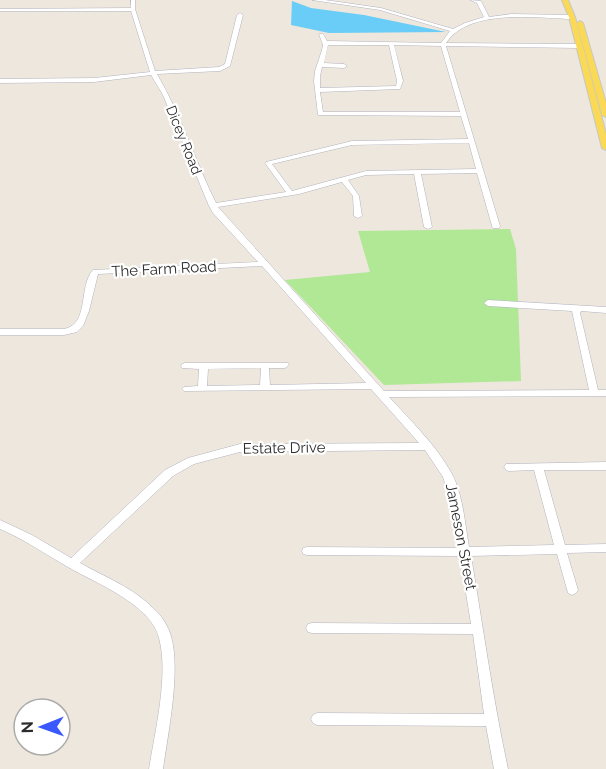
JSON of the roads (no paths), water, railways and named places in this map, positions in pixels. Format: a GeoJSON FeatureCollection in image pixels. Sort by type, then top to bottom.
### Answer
{"type":"FeatureCollection","features":[{"type":"Feature","properties":{"kind":"main road"},"geometry":{"type":"LineString","coordinates":[[565,0],[582,31],[587,79],[603,116]]}},
{"type":"Feature","properties":{"kind":"main road"},"geometry":{"type":"LineString","coordinates":[[573,0],[579,46],[596,79],[606,148]]}},
{"type":"Feature","properties":{"kind":"main road"},"geometry":{"type":"LineString","coordinates":[[587,79],[596,79]]}},
{"type":"Feature","properties":{"kind":"street","name":"Dicey Road"},"geometry":{"type":"LineString","coordinates":[[133,0],[133,9],[153,73],[166,95],[213,206],[263,264]]}},
{"type":"Feature","properties":{"kind":"street"},"geometry":{"type":"LineString","coordinates":[[314,0],[381,9],[454,31]]}},
{"type":"Feature","properties":{"kind":"street"},"geometry":{"type":"LineString","coordinates":[[381,9],[388,0]]}},
{"type":"Feature","properties":{"kind":"street"},"geometry":{"type":"LineString","coordinates":[[472,0],[479,2],[487,18]]}},
{"type":"Feature","properties":{"kind":"street"},"geometry":{"type":"LineString","coordinates":[[0,10],[133,9]]}},
{"type":"Feature","properties":{"kind":"street"},"geometry":{"type":"LineString","coordinates":[[0,81],[94,80],[153,73],[202,72],[228,65],[240,15]]}},
{"type":"Feature","properties":{"kind":"street"},"geometry":{"type":"LineString","coordinates":[[442,44],[454,31],[471,21],[487,18],[575,16]]}},
{"type":"Feature","properties":{"kind":"street"},"geometry":{"type":"LineString","coordinates":[[321,35],[325,43],[325,52],[320,65],[317,90],[320,114],[464,114]]}},
{"type":"Feature","properties":{"kind":"street"},"geometry":{"type":"LineString","coordinates":[[325,43],[579,46]]}},
{"type":"Feature","properties":{"kind":"street"},"geometry":{"type":"LineString","coordinates":[[317,90],[398,87],[400,81],[391,43]]}},
{"type":"Feature","properties":{"kind":"street"},"geometry":{"type":"LineString","coordinates":[[442,44],[496,226]]}},
{"type":"Feature","properties":{"kind":"street"},"geometry":{"type":"LineString","coordinates":[[320,65],[344,66]]}},
{"type":"Feature","properties":{"kind":"street"},"geometry":{"type":"LineString","coordinates":[[291,193],[268,163],[352,143],[470,141]]}},
{"type":"Feature","properties":{"kind":"street"},"geometry":{"type":"LineString","coordinates":[[417,171],[428,227]]}},
{"type":"Feature","properties":{"kind":"street"},"geometry":{"type":"LineString","coordinates":[[213,206],[291,193],[366,173],[478,171]]}},
{"type":"Feature","properties":{"kind":"street"},"geometry":{"type":"LineString","coordinates":[[343,179],[356,196],[358,216]]}},
{"type":"Feature","properties":{"kind":"street","name":"The Farm Road"},"geometry":{"type":"LineString","coordinates":[[0,332],[74,330],[82,320],[93,275],[96,272],[263,264]]}},
{"type":"Feature","properties":{"kind":"street","name":"Jameson Street"},"geometry":{"type":"LineString","coordinates":[[263,264],[428,446],[448,476],[478,629],[491,720],[501,769]]}},
{"type":"Feature","properties":{"kind":"street"},"geometry":{"type":"LineString","coordinates":[[488,303],[606,310]]}},
{"type":"Feature","properties":{"kind":"street"},"geometry":{"type":"LineString","coordinates":[[577,308],[576,313],[594,392]]}},
{"type":"Feature","properties":{"kind":"street"},"geometry":{"type":"LineString","coordinates":[[265,365],[265,387]]}},
{"type":"Feature","properties":{"kind":"street"},"geometry":{"type":"LineString","coordinates":[[185,366],[285,365]]}},
{"type":"Feature","properties":{"kind":"street"},"geometry":{"type":"LineString","coordinates":[[202,389],[204,366]]}},
{"type":"Feature","properties":{"kind":"street"},"geometry":{"type":"LineString","coordinates":[[187,389],[374,386]]}},
{"type":"Feature","properties":{"kind":"street"},"geometry":{"type":"LineString","coordinates":[[382,394],[606,393]]}},
{"type":"Feature","properties":{"kind":"street","name":"Estate Drive"},"geometry":{"type":"LineString","coordinates":[[72,564],[169,473],[202,457],[240,448],[428,446]]}},
{"type":"Feature","properties":{"kind":"street"},"geometry":{"type":"LineString","coordinates":[[509,467],[606,466]]}},
{"type":"Feature","properties":{"kind":"street"},"geometry":{"type":"LineString","coordinates":[[538,467],[572,590]]}},
{"type":"Feature","properties":{"kind":"street"},"geometry":{"type":"LineString","coordinates":[[0,524],[46,547],[128,595],[156,618],[165,636],[167,689],[156,769]]}},
{"type":"Feature","properties":{"kind":"street"},"geometry":{"type":"LineString","coordinates":[[307,551],[464,552],[606,548]]}},
{"type":"Feature","properties":{"kind":"street"},"geometry":{"type":"LineString","coordinates":[[312,628],[478,629]]}},
{"type":"Feature","properties":{"kind":"street"},"geometry":{"type":"LineString","coordinates":[[317,719],[491,720]]}},
{"type":"Feature","properties":{"kind":"water"},"geometry":{"type":"Polygon","coordinates":[[[292,1],[311,8],[364,15],[446,32],[329,33],[291,25],[292,1]]]}}]}
